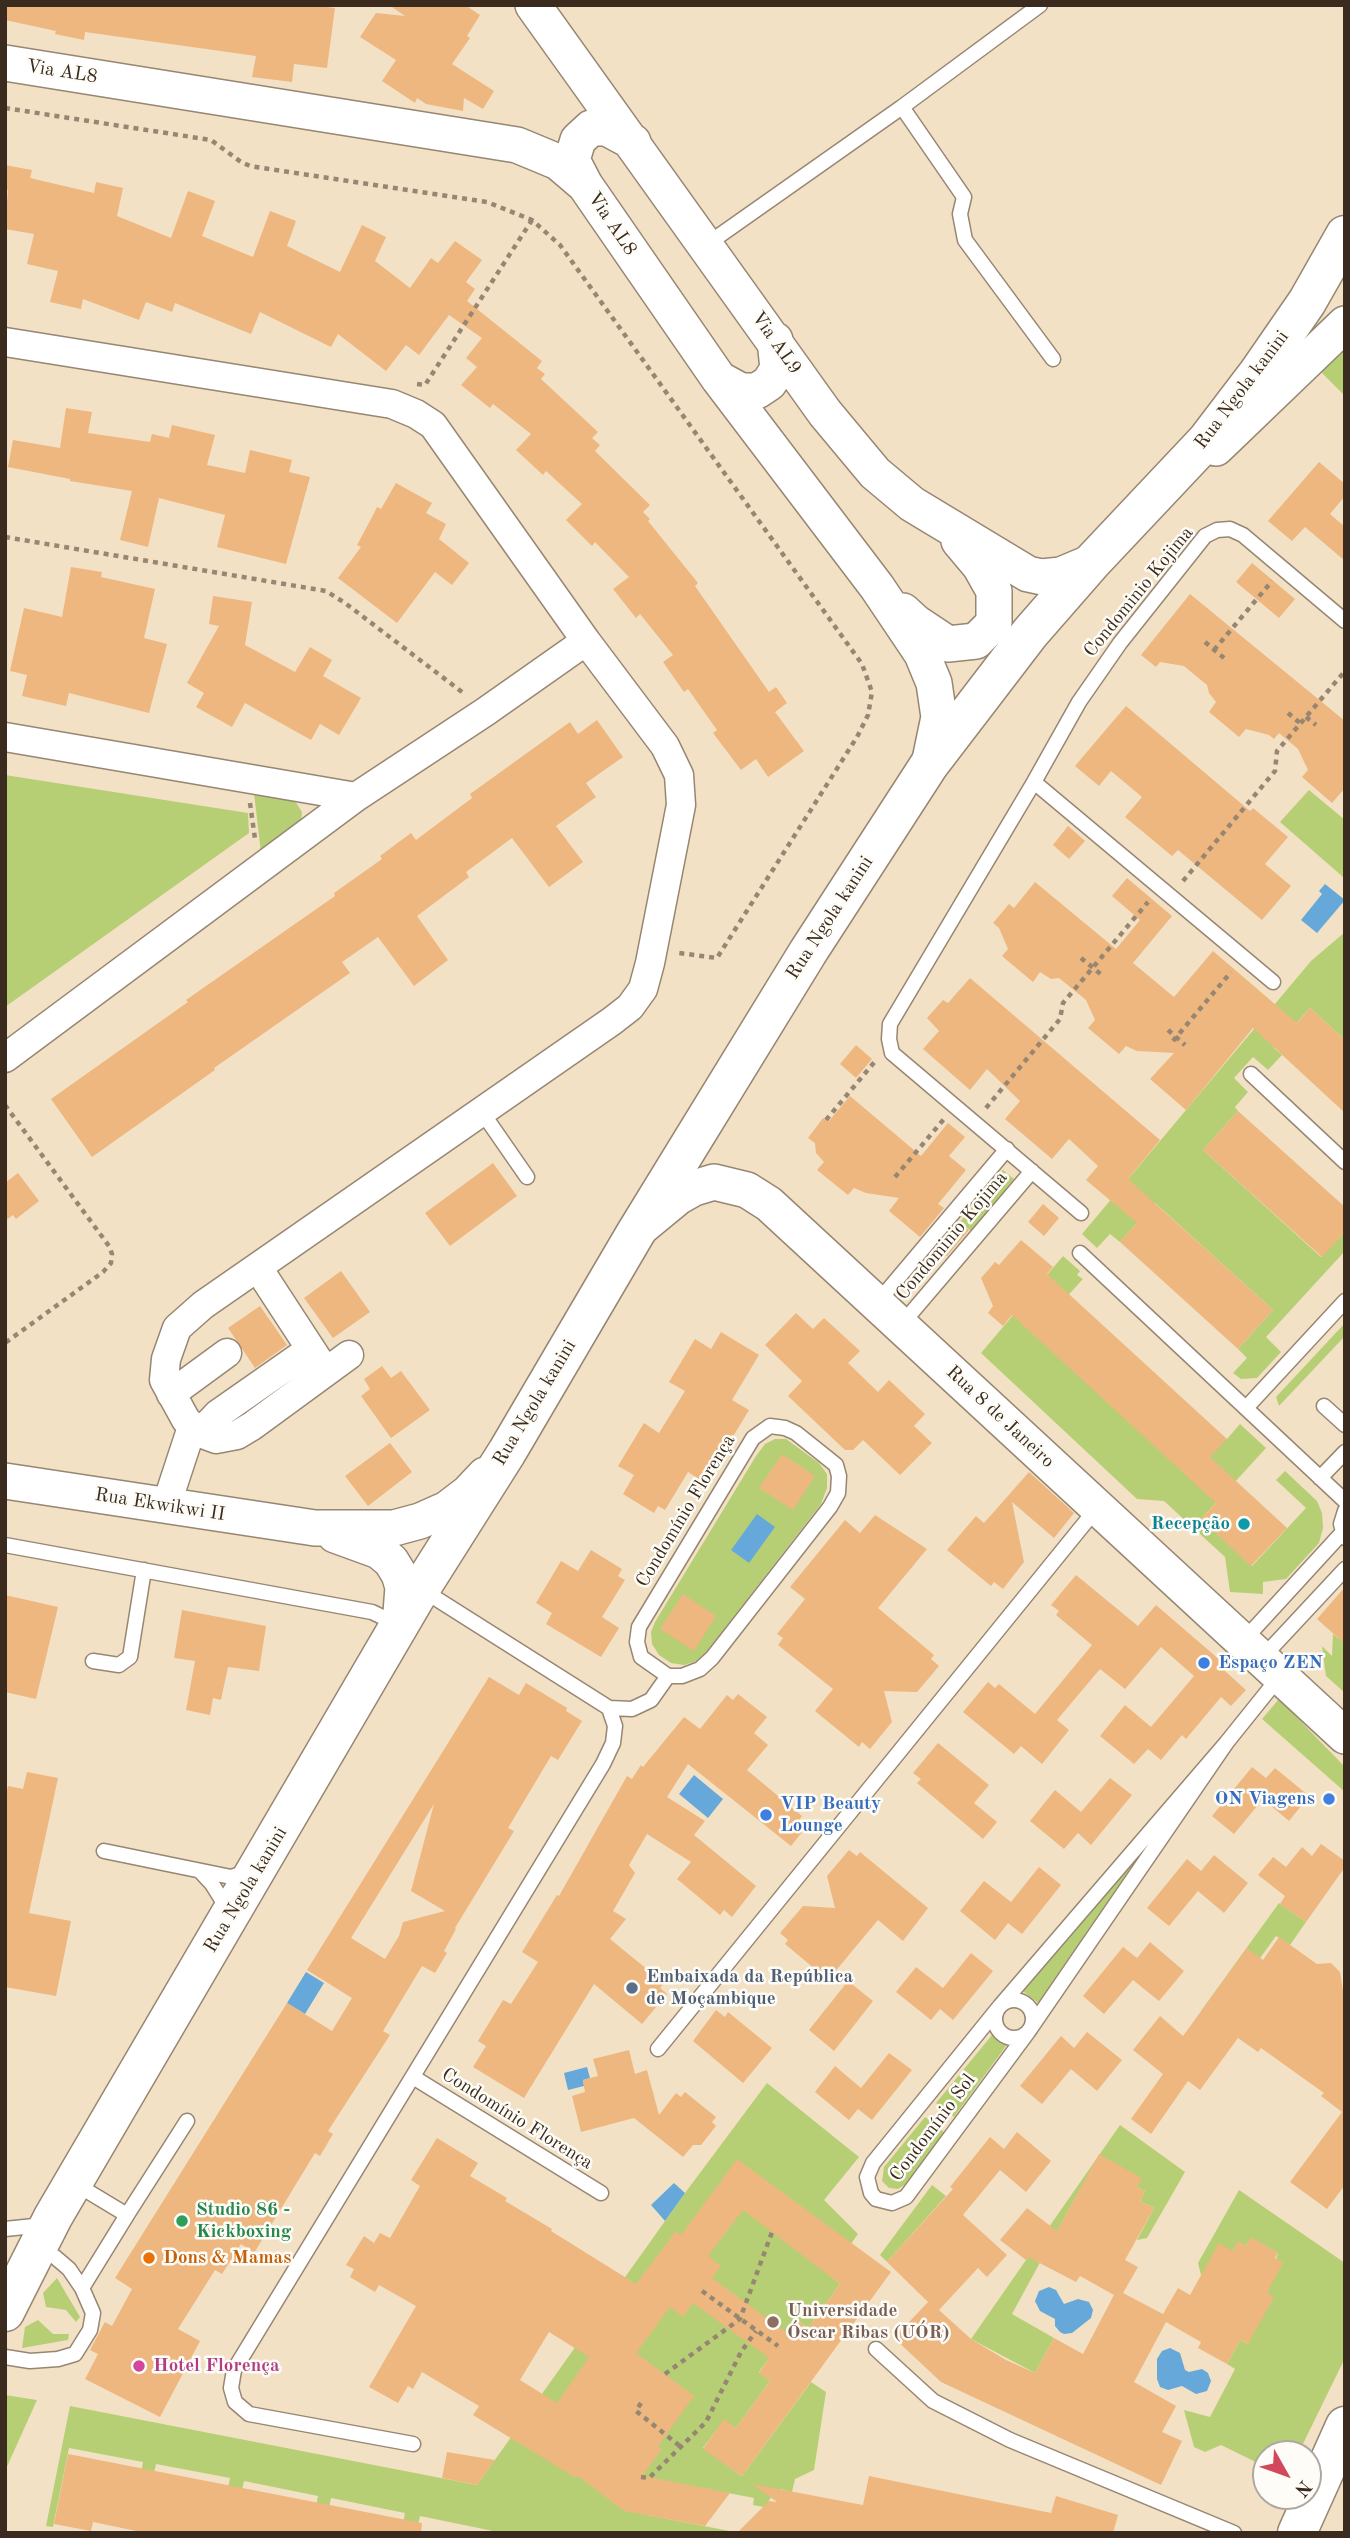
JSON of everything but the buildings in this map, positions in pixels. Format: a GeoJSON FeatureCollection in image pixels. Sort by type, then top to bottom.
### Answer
{"type":"FeatureCollection","features":[{"type":"Feature","properties":{"kind":"main road","name":"Rua Ngola kanini"},"geometry":{"type":"LineString","coordinates":[[5,2312],[31,2232],[73,2183],[421,1588],[507,1452],[635,1234],[807,952],[929,765],[1030,633],[1092,562],[1207,440],[1307,302],[1345,235]]}},
{"type":"Feature","properties":{"kind":"main road"},"geometry":{"type":"LineString","coordinates":[[1297,2533],[1345,2426]]}},
{"type":"Feature","properties":{"kind":"street","name":"Via AL9"},"geometry":{"type":"LineString","coordinates":[[533,5],[825,412],[876,473],[912,504],[1028,575],[1061,575],[1092,562]]}},
{"type":"Feature","properties":{"kind":"street","name":"Via AL8"},"geometry":{"type":"LineString","coordinates":[[15,68],[517,145],[558,162],[585,185],[719,379],[877,587],[922,654],[934,683],[939,717],[929,765]]}},
{"type":"Feature","properties":{"kind":"street"},"geometry":{"type":"LineString","coordinates":[[585,185],[572,160],[578,140],[591,128],[607,128],[633,142]]}},
{"type":"Feature","properties":{"kind":"street","name":"Rua Ngola kanini"},"geometry":{"type":"LineString","coordinates":[[1122,531],[1205,459],[1345,324]]}},
{"type":"Feature","properties":{"kind":"street"},"geometry":{"type":"LineString","coordinates":[[719,379],[741,391],[757,391],[769,383],[778,369],[775,340]]}},
{"type":"Feature","properties":{"kind":"street"},"geometry":{"type":"LineString","coordinates":[[5,342],[392,404],[416,414],[433,425],[586,641],[665,746],[679,775],[681,805],[653,950],[643,989],[630,1007],[203,1306],[177,1328],[166,1359],[164,1380],[196,1430]]}},
{"type":"Feature","properties":{"kind":"street"},"geometry":{"type":"LineString","coordinates":[[877,587],[915,622],[948,644],[976,641],[994,623],[994,591],[980,566],[948,526]]}},
{"type":"Feature","properties":{"kind":"street"},"geometry":{"type":"LineString","coordinates":[[5,1058],[356,797],[586,641]]}},
{"type":"Feature","properties":{"kind":"street"},"geometry":{"type":"LineString","coordinates":[[5,737],[356,797]]}},
{"type":"Feature","properties":{"kind":"street","name":"Rua 8 de Janeiro"},"geometry":{"type":"LineString","coordinates":[[635,1234],[663,1208],[694,1188],[714,1182],[730,1184],[769,1204],[1345,1736]]}},
{"type":"Feature","properties":{"kind":"street"},"geometry":{"type":"LineString","coordinates":[[258,1268],[318,1360]]}},
{"type":"Feature","properties":{"kind":"street"},"geometry":{"type":"LineString","coordinates":[[171,1394],[228,1353]]}},
{"type":"Feature","properties":{"kind":"street"},"geometry":{"type":"LineString","coordinates":[[166,1506],[196,1430],[218,1414],[318,1360],[349,1354]]}},
{"type":"Feature","properties":{"kind":"street","name":"Rua Ekwikwi II"},"geometry":{"type":"LineString","coordinates":[[5,1481],[316,1528],[394,1528],[420,1521],[447,1509],[468,1493],[507,1452]]}},
{"type":"Feature","properties":{"kind":"street","name":"Rua Ekwikwi II"},"geometry":{"type":"LineString","coordinates":[[316,1528],[379,1551],[391,1561],[403,1587],[400,1626]]}},
{"type":"Feature","properties":{"kind":"lane"},"geometry":{"type":"LineString","coordinates":[[706,245],[902,107],[1040,5]]}},
{"type":"Feature","properties":{"kind":"lane"},"geometry":{"type":"LineString","coordinates":[[902,107],[964,197],[960,214],[965,240],[1053,359]]}},
{"type":"Feature","properties":{"kind":"lane","name":"Condominio Kojima"},"geometry":{"type":"LineString","coordinates":[[1081,1213],[892,1053],[890,1024],[1079,702],[1120,643],[1205,536],[1217,530],[1230,529],[1243,535],[1345,621]]}},
{"type":"Feature","properties":{"kind":"lane"},"geometry":{"type":"LineString","coordinates":[[1034,782],[1273,982]]}},
{"type":"Feature","properties":{"kind":"lane"},"geometry":{"type":"LineString","coordinates":[[1251,1074],[1345,1162]]}},
{"type":"Feature","properties":{"kind":"lane"},"geometry":{"type":"LineString","coordinates":[[482,1112],[527,1177]]}},
{"type":"Feature","properties":{"kind":"lane","name":"Condominio Kojima"},"geometry":{"type":"LineString","coordinates":[[889,1314],[1007,1149]]}},
{"type":"Feature","properties":{"kind":"lane","name":"Condominio Kojima"},"geometry":{"type":"LineString","coordinates":[[889,1314],[1032,1171]]}},
{"type":"Feature","properties":{"kind":"lane"},"geometry":{"type":"LineString","coordinates":[[1080,1253],[1345,1501]]}},
{"type":"Feature","properties":{"kind":"lane"},"geometry":{"type":"LineString","coordinates":[[1246,1408],[1345,1301]]}},
{"type":"Feature","properties":{"kind":"lane"},"geometry":{"type":"LineString","coordinates":[[1324,1406],[1345,1425]]}},
{"type":"Feature","properties":{"kind":"lane","name":"Condomínio Florença"},"geometry":{"type":"LineString","coordinates":[[770,1426],[796,1433],[836,1465],[839,1476],[838,1493],[830,1507],[712,1658],[700,1669],[682,1676],[668,1676],[641,1657],[637,1642],[639,1627],[753,1438],[770,1426]]}},
{"type":"Feature","properties":{"kind":"lane"},"geometry":{"type":"LineString","coordinates":[[1320,1478],[1345,1452]]}},
{"type":"Feature","properties":{"kind":"lane"},"geometry":{"type":"LineString","coordinates":[[658,2049],[1098,1507]]}},
{"type":"Feature","properties":{"kind":"lane"},"geometry":{"type":"LineString","coordinates":[[1262,1658],[1344,1536],[1341,1524],[1345,1511]]}},
{"type":"Feature","properties":{"kind":"lane"},"geometry":{"type":"LineString","coordinates":[[5,1545],[372,1612],[400,1626]]}},
{"type":"Feature","properties":{"kind":"lane"},"geometry":{"type":"LineString","coordinates":[[1262,1658],[1345,1569]]}},
{"type":"Feature","properties":{"kind":"lane"},"geometry":{"type":"LineString","coordinates":[[93,1661],[119,1665],[130,1657],[144,1570]]}},
{"type":"Feature","properties":{"kind":"lane"},"geometry":{"type":"LineString","coordinates":[[421,1588],[609,1708],[632,1709],[651,1700],[668,1676]]}},
{"type":"Feature","properties":{"kind":"lane","name":"Condomínio Sol"},"geometry":{"type":"LineString","coordinates":[[1227,1742],[1000,2006],[869,2170],[868,2185],[876,2199],[892,2203],[906,2197],[1028,2032],[1227,1742],[1262,1658]]}},
{"type":"Feature","properties":{"kind":"lane","name":"Condomínio Florença"},"geometry":{"type":"LineString","coordinates":[[413,2444],[249,2414],[235,2402],[231,2388],[234,2370],[603,1764],[613,1743],[615,1730],[609,1708]]}},
{"type":"Feature","properties":{"kind":"lane"},"geometry":{"type":"LineString","coordinates":[[104,1852],[231,1877],[247,1874],[261,1864]]}},
{"type":"Feature","properties":{"kind":"lane"},"geometry":{"type":"LineString","coordinates":[[200,1871],[222,1900],[223,1916],[217,1938]]}},
{"type":"Feature","properties":{"kind":"lane"},"geometry":{"type":"LineString","coordinates":[[1010,2000],[1027,2004],[1033,2021],[1028,2032],[1023,2036],[1011,2038],[1000,2031],[995,2019],[1000,2006],[1010,2000]]}},
{"type":"Feature","properties":{"kind":"lane","name":"Condomínio Florença"},"geometry":{"type":"LineString","coordinates":[[413,2077],[601,2193]]}},
{"type":"Feature","properties":{"kind":"lane"},"geometry":{"type":"LineString","coordinates":[[82,2288],[187,2121]]}},
{"type":"Feature","properties":{"kind":"lane"},"geometry":{"type":"LineString","coordinates":[[73,2183],[127,2216]]}},
{"type":"Feature","properties":{"kind":"lane"},"geometry":{"type":"LineString","coordinates":[[5,2357],[30,2361],[75,2354],[90,2330],[93,2313],[82,2288],[62,2263],[46,2252],[31,2232]]}},
{"type":"Feature","properties":{"kind":"lane"},"geometry":{"type":"LineString","coordinates":[[876,2349],[933,2402],[1010,2440],[1234,2533]]}},
{"type":"Feature","properties":{"kind":"path"},"geometry":{"type":"LineString","coordinates":[[5,108],[211,139],[250,166],[487,202],[532,220],[560,245],[862,664],[872,692],[868,715],[857,737],[717,958],[653,950]]}},
{"type":"Feature","properties":{"kind":"path"},"geometry":{"type":"LineString","coordinates":[[425,385],[532,220]]}},
{"type":"Feature","properties":{"kind":"path"},"geometry":{"type":"LineString","coordinates":[[5,537],[326,592],[345,603],[471,698]]}},
{"type":"Feature","properties":{"kind":"path"},"geometry":{"type":"LineString","coordinates":[[1214,650],[1276,577]]}},
{"type":"Feature","properties":{"kind":"path"},"geometry":{"type":"LineString","coordinates":[[1205,642],[1224,658]]}},
{"type":"Feature","properties":{"kind":"path"},"geometry":{"type":"LineString","coordinates":[[1182,883],[1275,771],[1277,751],[1345,671]]}},
{"type":"Feature","properties":{"kind":"path"},"geometry":{"type":"LineString","coordinates":[[1288,713],[1300,723]]}},
{"type":"Feature","properties":{"kind":"path"},"geometry":{"type":"LineString","coordinates":[[1306,717],[1316,725]]}},
{"type":"Feature","properties":{"kind":"path"},"geometry":{"type":"LineString","coordinates":[[250,799],[256,850]]}},
{"type":"Feature","properties":{"kind":"path"},"geometry":{"type":"LineString","coordinates":[[982,1112],[1060,1019],[1063,1003],[1153,896]]}},
{"type":"Feature","properties":{"kind":"path"},"geometry":{"type":"LineString","coordinates":[[1081,958],[1103,976]]}},
{"type":"Feature","properties":{"kind":"path"},"geometry":{"type":"LineString","coordinates":[[1175,1039],[1236,966]]}},
{"type":"Feature","properties":{"kind":"path"},"geometry":{"type":"LineString","coordinates":[[1168,1030],[1175,1039],[1185,1045]]}},
{"type":"Feature","properties":{"kind":"path"},"geometry":{"type":"LineString","coordinates":[[826,1120],[879,1055]]}},
{"type":"Feature","properties":{"kind":"path"},"geometry":{"type":"LineString","coordinates":[[5,1105],[109,1246],[112,1254],[111,1263],[103,1272],[5,1343]]}},
{"type":"Feature","properties":{"kind":"path"},"geometry":{"type":"LineString","coordinates":[[895,1177],[946,1116]]}},
{"type":"Feature","properties":{"kind":"path"},"geometry":{"type":"LineString","coordinates":[[665,2374],[740,2319],[772,2232]]}},
{"type":"Feature","properties":{"kind":"path"},"geometry":{"type":"LineString","coordinates":[[702,2291],[778,2346]]}},
{"type":"Feature","properties":{"kind":"path"},"geometry":{"type":"LineString","coordinates":[[641,2477],[649,2478],[706,2422],[741,2351],[757,2331]]}},
{"type":"Feature","properties":{"kind":"path"},"geometry":{"type":"LineString","coordinates":[[642,2403],[636,2412],[681,2447]]}},
{"type":"Feature","properties":{"kind":"green space"},"geometry":{"type":"Polygon","coordinates":[[[1345,347],[1345,396],[1320,371],[1345,347]]]}},
{"type":"Feature","properties":{"kind":"green space"},"geometry":{"type":"Polygon","coordinates":[[[5,775],[248,813],[249,833],[5,1007],[5,775]]]}},
{"type":"Feature","properties":{"kind":"green space"},"geometry":{"type":"Polygon","coordinates":[[[1309,790],[1345,820],[1343,877],[1280,822],[1309,790]]]}},
{"type":"Feature","properties":{"kind":"green space"},"geometry":{"type":"Polygon","coordinates":[[[254,793],[295,801],[302,812],[301,821],[261,853],[254,793]]]}},
{"type":"Feature","properties":{"kind":"green space"},"geometry":{"type":"Polygon","coordinates":[[[1345,932],[1345,1040],[1310,1008],[1274,1048],[1282,1055],[1268,1070],[1253,1057],[1234,1078],[1248,1092],[1235,1107],[1238,1111],[1203,1150],[1321,1257],[1345,1232],[1345,1251],[1266,1337],[1281,1352],[1257,1378],[1241,1379],[1233,1373],[1247,1358],[1238,1349],[1273,1310],[1155,1203],[1120,1242],[1110,1234],[1097,1248],[1082,1234],[1311,961],[1345,932]]]}},
{"type":"Feature","properties":{"kind":"green space"},"geometry":{"type":"Polygon","coordinates":[[[1003,1170],[1014,1179],[971,1231],[960,1222],[1003,1170]]]}},
{"type":"Feature","properties":{"kind":"green space"},"geometry":{"type":"Polygon","coordinates":[[[1063,1256],[1080,1271],[1077,1275],[1083,1279],[1033,1334],[1227,1439],[1240,1424],[1266,1448],[1201,1519],[1252,1566],[1306,1508],[1276,1480],[1285,1471],[1317,1501],[1322,1513],[1323,1528],[1319,1543],[1286,1579],[1263,1582],[1263,1594],[1230,1592],[1225,1557],[1164,1501],[1137,1499],[981,1353],[1063,1256]]]}},
{"type":"Feature","properties":{"kind":"green space"},"geometry":{"type":"Polygon","coordinates":[[[1345,1323],[1345,1336],[1279,1406],[1276,1397],[1345,1323]]]}},
{"type":"Feature","properties":{"kind":"green space"},"geometry":{"type":"Polygon","coordinates":[[[775,1439],[786,1439],[819,1463],[827,1474],[827,1488],[821,1504],[707,1651],[697,1661],[684,1665],[671,1663],[659,1655],[652,1644],[651,1632],[655,1622],[756,1456],[765,1444],[775,1439]]]}},
{"type":"Feature","properties":{"kind":"green space"},"geometry":{"type":"Polygon","coordinates":[[[1333,1634],[1342,1641],[1345,1638],[1345,1693],[1326,1676],[1322,1646],[1332,1656],[1333,1634]]]}},
{"type":"Feature","properties":{"kind":"green space"},"geometry":{"type":"Polygon","coordinates":[[[1279,1699],[1345,1767],[1345,1792],[1262,1719],[1279,1699]]]}},
{"type":"Feature","properties":{"kind":"green space"},"geometry":{"type":"Polygon","coordinates":[[[1151,1838],[1038,2003],[1023,1991],[1151,1838]]]}},
{"type":"Feature","properties":{"kind":"green space"},"geometry":{"type":"Polygon","coordinates":[[[1279,1903],[1306,1922],[1290,1945],[1276,1936],[1215,2021],[1201,2011],[1279,1903]]]}},
{"type":"Feature","properties":{"kind":"green space"},"geometry":{"type":"Polygon","coordinates":[[[992,2035],[1006,2046],[954,2117],[936,2103],[992,2035]]]}},
{"type":"Feature","properties":{"kind":"green space"},"geometry":{"type":"Polygon","coordinates":[[[767,2083],[859,2157],[824,2200],[858,2234],[829,2275],[840,2284],[808,2328],[797,2320],[759,2372],[770,2381],[736,2428],[724,2420],[703,2448],[742,2476],[811,2382],[826,2392],[814,2470],[795,2479],[792,2492],[780,2489],[769,2500],[768,2508],[753,2505],[754,2498],[650,2478],[642,2514],[740,2533],[494,2533],[420,2516],[416,2533],[401,2533],[405,2513],[331,2498],[324,2533],[311,2533],[318,2496],[244,2481],[233,2533],[222,2517],[230,2478],[156,2464],[141,2533],[135,2533],[141,2502],[136,2501],[143,2462],[69,2448],[53,2527],[46,2526],[70,2406],[477,2485],[685,2193],[767,2083]]]}},
{"type":"Feature","properties":{"kind":"green space"},"geometry":{"type":"Polygon","coordinates":[[[925,2117],[944,2132],[906,2184],[898,2189],[889,2188],[882,2181],[884,2167],[925,2117]]]}},
{"type":"Feature","properties":{"kind":"green space"},"geometry":{"type":"Polygon","coordinates":[[[1120,2125],[1185,2172],[1147,2238],[1137,2240],[1154,2208],[1140,2201],[1145,2191],[1137,2187],[1141,2179],[1079,2191],[1012,2314],[1054,2338],[1035,2373],[971,2339],[1120,2125]]]}},
{"type":"Feature","properties":{"kind":"green space"},"geometry":{"type":"Polygon","coordinates":[[[932,2185],[946,2196],[887,2262],[880,2255],[932,2185]]]}},
{"type":"Feature","properties":{"kind":"green space"},"geometry":{"type":"Polygon","coordinates":[[[1239,2190],[1345,2263],[1345,2358],[1305,2440],[1252,2440],[1252,2460],[1221,2445],[1205,2452],[1194,2447],[1184,2410],[1210,2417],[1235,2369],[1227,2364],[1240,2340],[1248,2344],[1278,2253],[1251,2238],[1246,2246],[1238,2242],[1233,2251],[1201,2275],[1198,2263],[1239,2190]]]}},
{"type":"Feature","properties":{"kind":"green space"},"geometry":{"type":"Polygon","coordinates":[[[57,2278],[80,2317],[76,2322],[66,2310],[46,2307],[43,2293],[57,2278]]]}},
{"type":"Feature","properties":{"kind":"green space"},"geometry":{"type":"Polygon","coordinates":[[[38,2320],[53,2334],[69,2334],[68,2340],[22,2348],[25,2327],[38,2320]]]}},
{"type":"Feature","properties":{"kind":"green space"},"geometry":{"type":"Polygon","coordinates":[[[5,2395],[37,2400],[5,2471],[5,2395]]]}},
{"type":"Feature","properties":{"kind":"water"},"geometry":{"type":"Polygon","coordinates":[[[1325,884],[1345,900],[1317,933],[1301,920],[1322,894],[1319,891],[1325,884]]]}},
{"type":"Feature","properties":{"kind":"water"},"geometry":{"type":"Polygon","coordinates":[[[757,1514],[775,1527],[749,1563],[731,1550],[757,1514]]]}},
{"type":"Feature","properties":{"kind":"water"},"geometry":{"type":"Polygon","coordinates":[[[694,1775],[723,1799],[708,1818],[679,1794],[694,1775]]]}},
{"type":"Feature","properties":{"kind":"water"},"geometry":{"type":"Polygon","coordinates":[[[306,1972],[324,1983],[305,2014],[287,2003],[306,1972]]]}},
{"type":"Feature","properties":{"kind":"water"},"geometry":{"type":"Polygon","coordinates":[[[587,2067],[590,2078],[583,2080],[584,2086],[568,2090],[564,2073],[587,2067]]]}},
{"type":"Feature","properties":{"kind":"water"},"geometry":{"type":"Polygon","coordinates":[[[674,2183],[685,2193],[665,2221],[651,2205],[674,2183]]]}},
{"type":"Feature","properties":{"kind":"water"},"geometry":{"type":"Polygon","coordinates":[[[1049,2287],[1056,2290],[1064,2304],[1078,2299],[1089,2302],[1093,2310],[1091,2318],[1072,2333],[1060,2332],[1055,2326],[1055,2319],[1040,2311],[1035,2301],[1039,2291],[1049,2287]]]}},
{"type":"Feature","properties":{"kind":"water"},"geometry":{"type":"Polygon","coordinates":[[[1170,2348],[1180,2353],[1185,2370],[1189,2372],[1202,2369],[1208,2373],[1211,2381],[1207,2391],[1196,2394],[1182,2386],[1168,2390],[1160,2387],[1157,2379],[1157,2359],[1162,2351],[1170,2348]]]}},
{"type":"Feature","properties":{"kind":"place","name":"Recepção"},"geometry":{"type":"Point","coordinates":[1244,1524]}},
{"type":"Feature","properties":{"kind":"place","name":"Espaço ZEN"},"geometry":{"type":"Point","coordinates":[1204,1663]}},
{"type":"Feature","properties":{"kind":"place","name":"ON Viagens"},"geometry":{"type":"Point","coordinates":[1329,1799]}},
{"type":"Feature","properties":{"kind":"place","name":"VIP Beauty Lounge"},"geometry":{"type":"Point","coordinates":[766,1815]}},
{"type":"Feature","properties":{"kind":"place","name":"Embaixada da República de Moçambique"},"geometry":{"type":"Point","coordinates":[632,1988]}},
{"type":"Feature","properties":{"kind":"place","name":"Studio 86 - Kickboxing"},"geometry":{"type":"Point","coordinates":[182,2221]}},
{"type":"Feature","properties":{"kind":"place","name":"Dons & Mamas"},"geometry":{"type":"Point","coordinates":[149,2258]}},
{"type":"Feature","properties":{"kind":"place","name":"Universidade Óscar Ribas (UÓR)"},"geometry":{"type":"Point","coordinates":[773,2322]}},
{"type":"Feature","properties":{"kind":"place","name":"Hotel Florença"},"geometry":{"type":"Point","coordinates":[139,2366]}}]}
